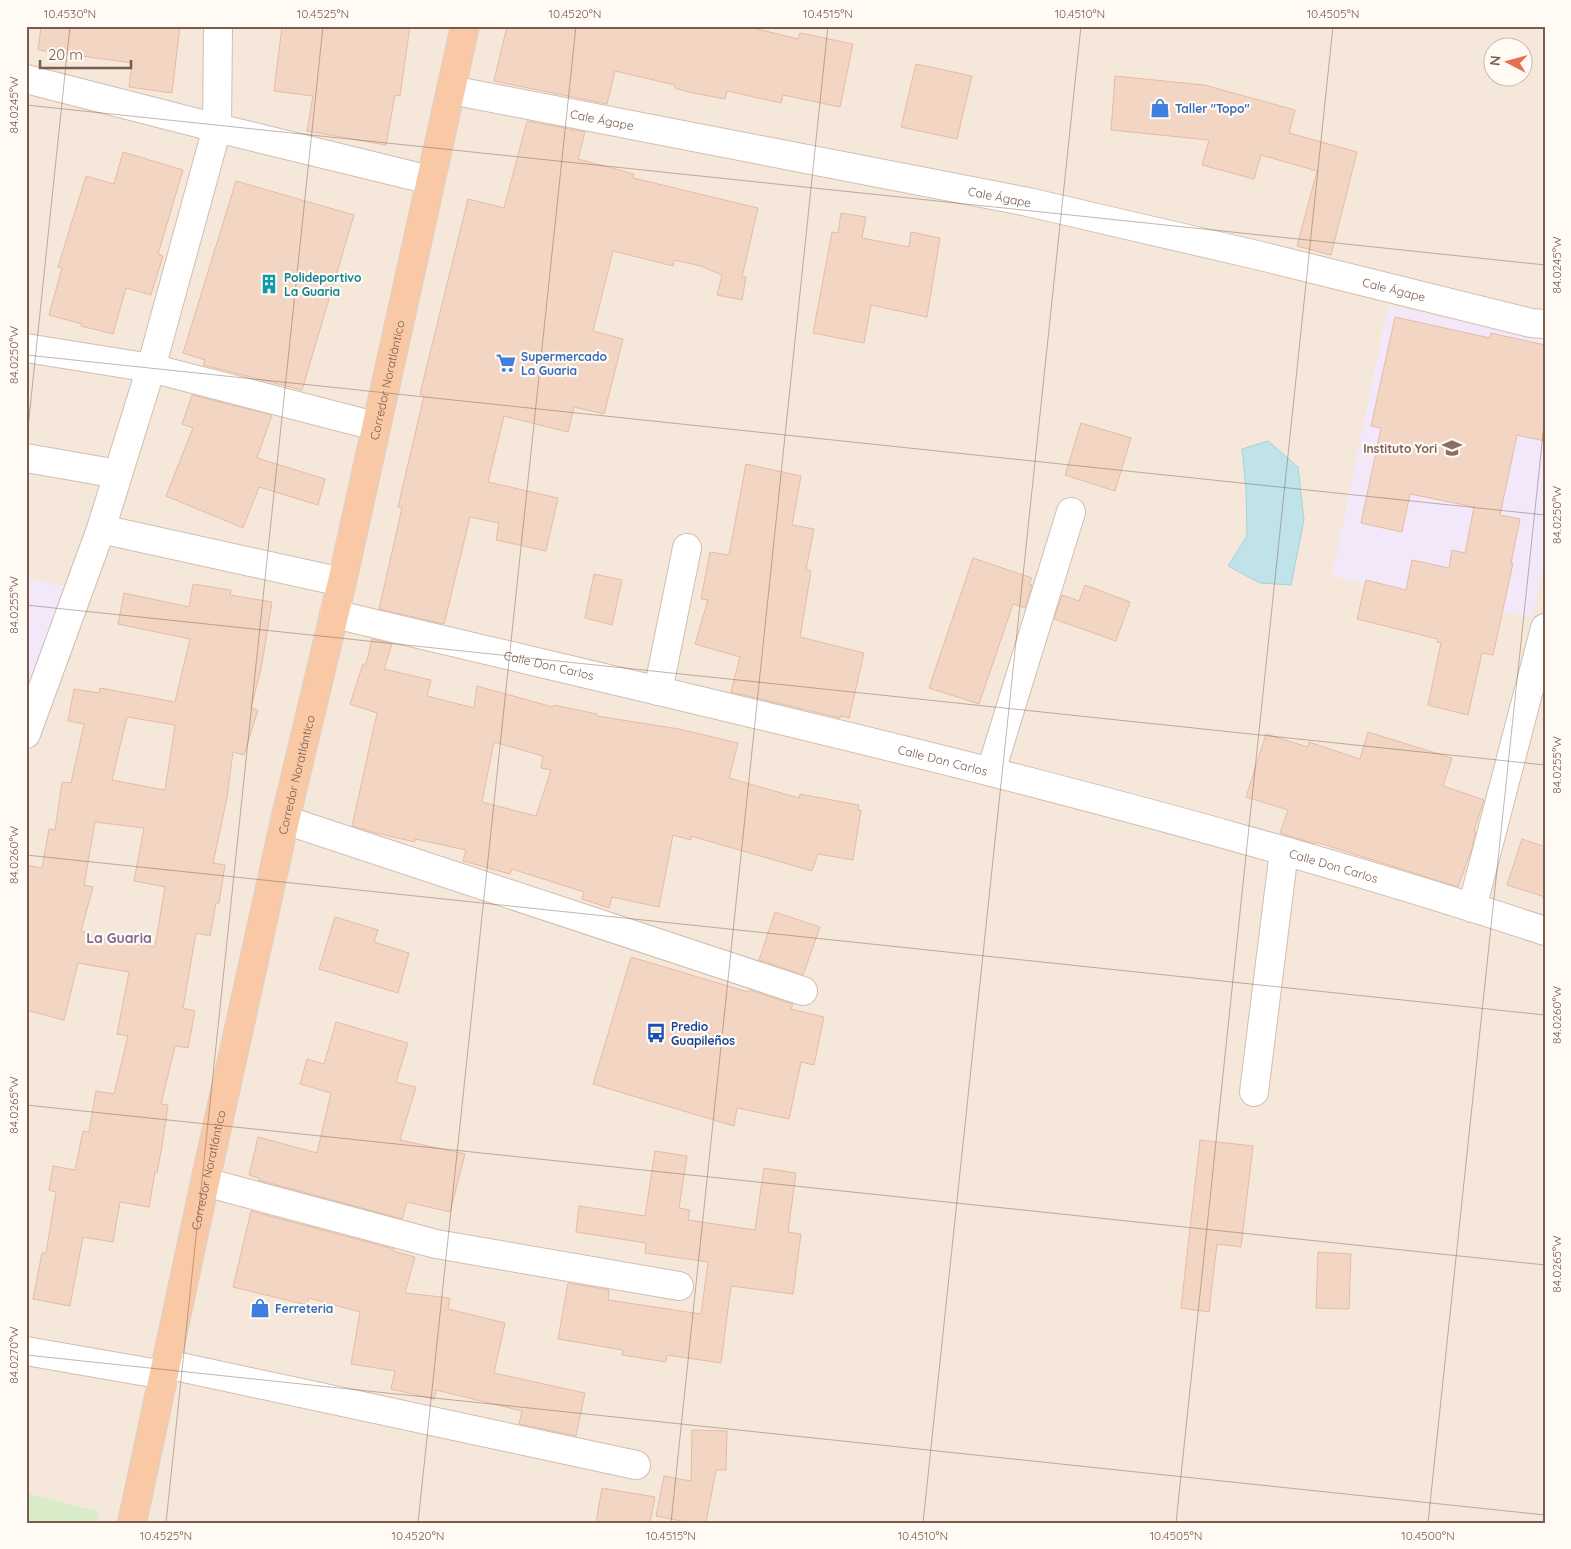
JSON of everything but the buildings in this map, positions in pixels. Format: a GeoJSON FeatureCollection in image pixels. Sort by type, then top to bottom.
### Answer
{"type":"FeatureCollection","features":[{"type":"Feature","properties":{"kind":"highway","name":"Corredor Noratlántico"},"geometry":{"type":"LineString","coordinates":[[132,1523],[284,820],[342,582],[465,26]]}},
{"type":"Feature","properties":{"kind":"street"},"geometry":{"type":"LineString","coordinates":[[26,734],[101,529],[151,368],[217,128],[218,26]]}},
{"type":"Feature","properties":{"kind":"street"},"geometry":{"type":"LineString","coordinates":[[26,79],[430,180]]}},
{"type":"Feature","properties":{"kind":"street","name":"Cale Ágape"},"geometry":{"type":"LineString","coordinates":[[451,90],[1028,202],[1265,257],[1531,323],[1545,324]]}},
{"type":"Feature","properties":{"kind":"street"},"geometry":{"type":"LineString","coordinates":[[26,348],[151,368],[375,426]]}},
{"type":"Feature","properties":{"kind":"street"},"geometry":{"type":"LineString","coordinates":[[26,458],[118,474]]}},
{"type":"Feature","properties":{"kind":"street"},"geometry":{"type":"LineString","coordinates":[[991,771],[1072,512]]}},
{"type":"Feature","properties":{"kind":"street"},"geometry":{"type":"LineString","coordinates":[[101,529],[342,582]]}},
{"type":"Feature","properties":{"kind":"street"},"geometry":{"type":"LineString","coordinates":[[658,692],[687,548]]}},
{"type":"Feature","properties":{"kind":"street","name":"Calle Don Carlos"},"geometry":{"type":"LineString","coordinates":[[334,614],[991,771],[1284,851],[1545,932]]}},
{"type":"Feature","properties":{"kind":"street"},"geometry":{"type":"LineString","coordinates":[[1472,908],[1545,628]]}},
{"type":"Feature","properties":{"kind":"street"},"geometry":{"type":"LineString","coordinates":[[284,820],[803,991]]}},
{"type":"Feature","properties":{"kind":"street"},"geometry":{"type":"LineString","coordinates":[[1254,1092],[1284,851]]}},
{"type":"Feature","properties":{"kind":"street"},"geometry":{"type":"LineString","coordinates":[[205,1182],[436,1244],[680,1286]]}},
{"type":"Feature","properties":{"kind":"street"},"geometry":{"type":"LineString","coordinates":[[26,1351],[165,1370],[636,1465]]}},
{"type":"Feature","properties":{"kind":"shaded area"},"geometry":{"type":"Polygon","coordinates":[[[26,26],[1545,26],[1545,1523],[26,1523],[26,26]]]}},
{"type":"Feature","properties":{"kind":"shaded area","name":"Instituto Yori"},"geometry":{"type":"Polygon","coordinates":[[[1388,306],[1545,339],[1545,558],[1532,618],[1332,576],[1388,306]]]}},
{"type":"Feature","properties":{"kind":"shaded area"},"geometry":{"type":"Polygon","coordinates":[[[26,578],[64,586],[26,693],[26,578]]]}},
{"type":"Feature","properties":{"kind":"green space"},"geometry":{"type":"Polygon","coordinates":[[[26,1493],[99,1512],[96,1523],[26,1523],[26,1493]]]}},
{"type":"Feature","properties":{"kind":"water"},"geometry":{"type":"Polygon","coordinates":[[[1268,441],[1298,467],[1304,520],[1291,585],[1260,583],[1228,566],[1247,536],[1246,490],[1242,449],[1268,441]]]}},
{"type":"Feature","properties":{"kind":"place","name":"Taller \"Topo\""},"geometry":{"type":"Point","coordinates":[1160,108]}},
{"type":"Feature","properties":{"kind":"place","name":"Polideportivo La Guaria"},"geometry":{"type":"Point","coordinates":[269,284]}},
{"type":"Feature","properties":{"kind":"place","name":"Supermercado La Guaria"},"geometry":{"type":"Point","coordinates":[506,363]}},
{"type":"Feature","properties":{"kind":"place","name":"Instituto Yori"},"geometry":{"type":"Point","coordinates":[1452,448]}},
{"type":"Feature","properties":{"kind":"place","name":"Predio Guapileños"},"geometry":{"type":"Point","coordinates":[656,1033]}},
{"type":"Feature","properties":{"kind":"place","name":"Ferreteria"},"geometry":{"type":"Point","coordinates":[260,1308]}},
{"type":"Feature","properties":{"kind":"district","name":"La Guaria"},"geometry":{"type":"Point","coordinates":[119,938]}}]}
